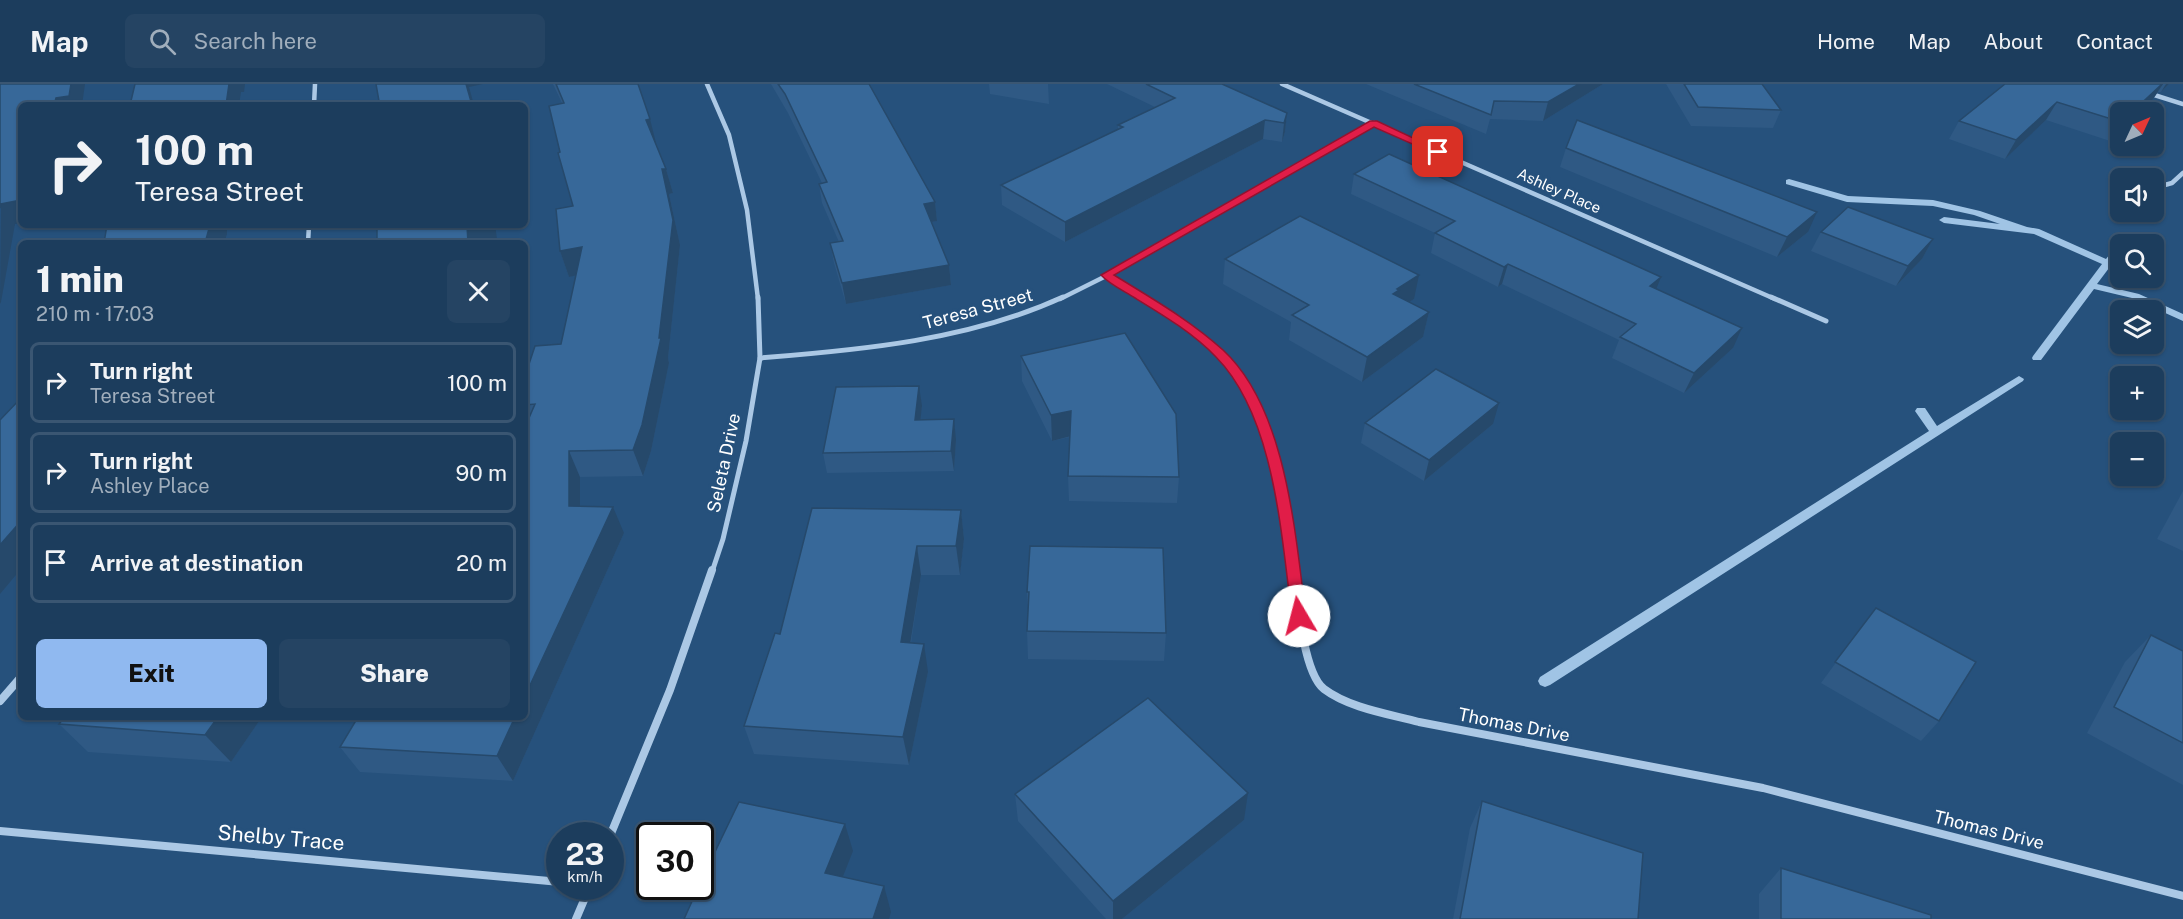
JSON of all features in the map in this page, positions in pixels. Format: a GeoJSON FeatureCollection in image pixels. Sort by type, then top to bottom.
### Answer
{"type":"FeatureCollection","features":[{"type":"Feature","properties":{"kind":"street"},"geometry":{"type":"LineString","coordinates":[[314,102],[315,84]]}},
{"type":"Feature","properties":{"kind":"street","name":"Seleta Drive"},"geometry":{"type":"LineString","coordinates":[[616,822],[670,690],[723,539],[746,441],[760,358],[757,280],[747,210],[729,135],[706,84]]}},
{"type":"Feature","properties":{"kind":"street","name":"Ashley Place"},"geometry":{"type":"LineString","coordinates":[[1281,84],[1826,321]]}},
{"type":"Feature","properties":{"kind":"street"},"geometry":{"type":"LineString","coordinates":[[2140,91],[2183,104]]}},
{"type":"Feature","properties":{"kind":"street","name":"Teresa Street"},"geometry":{"type":"LineString","coordinates":[[760,358],[837,352],[971,328],[1043,306],[1106,275],[1374,123]]}},
{"type":"Feature","properties":{"kind":"street"},"geometry":{"type":"LineString","coordinates":[[2164,185],[2172,183],[2183,173]]}},
{"type":"Feature","properties":{"kind":"street","name":"Thomas Drive"},"geometry":{"type":"LineString","coordinates":[[1106,275],[1184,324],[1220,354],[1245,385],[1262,418],[1282,497],[1305,653],[1322,688],[1363,708],[1419,722],[1763,788],[2183,896]]}},
{"type":"Feature","properties":{"kind":"street"},"geometry":{"type":"LineString","coordinates":[[0,701],[18,680]]}},
{"type":"Feature","properties":{"kind":"street","name":"Shelby Trace"},"geometry":{"type":"LineString","coordinates":[[0,831],[546,881]]}},
{"type":"Feature","properties":{"kind":"street"},"geometry":{"type":"LineString","coordinates":[[576,919],[584,900]]}},
{"type":"Feature","properties":{"kind":"building"},"geometry":{"type":"Polygon","coordinates":[[[0,84],[71,84],[69,96],[56,98],[55,102],[18,102],[18,201],[1,204],[0,208],[0,84]]]}},
{"type":"Feature","properties":{"kind":"building"},"geometry":{"type":"Polygon","coordinates":[[[135,84],[229,84],[226,102],[131,102],[135,84]]]}},
{"type":"Feature","properties":{"kind":"building"},"geometry":{"type":"Polygon","coordinates":[[[376,84],[466,84],[471,102],[374,102],[379,101],[376,84]]]}},
{"type":"Feature","properties":{"kind":"building"},"geometry":{"type":"Polygon","coordinates":[[[556,84],[638,84],[650,119],[646,120],[666,169],[662,169],[673,220],[659,338],[661,338],[642,425],[633,450],[569,451],[569,506],[613,507],[528,690],[528,420],[535,404],[528,405],[528,367],[535,346],[561,344],[582,247],[560,251],[556,209],[573,206],[558,153],[560,152],[549,106],[564,103],[556,84]]]}},
{"type":"Feature","properties":{"kind":"building"},"geometry":{"type":"Polygon","coordinates":[[[778,84],[869,84],[935,202],[924,204],[949,265],[842,283],[830,243],[843,241],[819,184],[827,182],[778,84]]]}},
{"type":"Feature","properties":{"kind":"building"},"geometry":{"type":"Polygon","coordinates":[[[1146,84],[1222,84],[1287,113],[1284,123],[1265,120],[1065,222],[1001,185],[1123,127],[1118,125],[1175,98],[1146,84]]]}},
{"type":"Feature","properties":{"kind":"building"},"geometry":{"type":"Polygon","coordinates":[[[1414,84],[1579,84],[1548,102],[1494,101],[1491,115],[1414,84]]]}},
{"type":"Feature","properties":{"kind":"building"},"geometry":{"type":"Polygon","coordinates":[[[1684,84],[1762,84],[1781,110],[1698,107],[1684,84]]]}},
{"type":"Feature","properties":{"kind":"building"},"geometry":{"type":"Polygon","coordinates":[[[2005,84],[2162,84],[2143,102],[2110,102],[2110,119],[2057,102],[2016,140],[1959,121],[2005,84]]]}},
{"type":"Feature","properties":{"kind":"building"},"geometry":{"type":"Polygon","coordinates":[[[1577,120],[1817,212],[1787,237],[1566,148],[1577,120]]]}},
{"type":"Feature","properties":{"kind":"building"},"geometry":{"type":"Polygon","coordinates":[[[1389,154],[1661,277],[1650,286],[1742,328],[1694,373],[1620,337],[1636,324],[1508,264],[1504,267],[1435,233],[1455,221],[1354,174],[1389,154]]]}},
{"type":"Feature","properties":{"kind":"building"},"geometry":{"type":"Polygon","coordinates":[[[1848,207],[1933,239],[1908,266],[1821,232],[1848,207]]]}},
{"type":"Feature","properties":{"kind":"building"},"geometry":{"type":"Polygon","coordinates":[[[1300,216],[1419,275],[1393,294],[1429,312],[1367,357],[1292,315],[1309,305],[1225,259],[1300,216]]]}},
{"type":"Feature","properties":{"kind":"building"},"geometry":{"type":"Polygon","coordinates":[[[106,228],[209,228],[206,240],[104,240],[106,228]]]}},
{"type":"Feature","properties":{"kind":"building"},"geometry":{"type":"Polygon","coordinates":[[[377,228],[467,228],[468,240],[377,240],[377,228]]]}},
{"type":"Feature","properties":{"kind":"building"},"geometry":{"type":"Polygon","coordinates":[[[1125,333],[1176,414],[1179,477],[1068,476],[1071,411],[1051,415],[1021,356],[1125,333]]]}},
{"type":"Feature","properties":{"kind":"building"},"geometry":{"type":"Polygon","coordinates":[[[1436,369],[1499,403],[1429,460],[1365,423],[1436,369]]]}},
{"type":"Feature","properties":{"kind":"building"},"geometry":{"type":"Polygon","coordinates":[[[919,386],[915,420],[954,419],[951,451],[823,453],[836,387],[919,386]]]}},
{"type":"Feature","properties":{"kind":"building"},"geometry":{"type":"Polygon","coordinates":[[[18,401],[18,524],[0,545],[0,420],[18,401]]]}},
{"type":"Feature","properties":{"kind":"building"},"geometry":{"type":"Polygon","coordinates":[[[812,508],[961,510],[956,546],[917,546],[901,642],[924,644],[903,737],[744,726],[775,633],[780,634],[812,508]]]}},
{"type":"Feature","properties":{"kind":"building"},"geometry":{"type":"Polygon","coordinates":[[[1030,546],[1163,548],[1166,633],[1027,631],[1030,546]]]}},
{"type":"Feature","properties":{"kind":"building"},"geometry":{"type":"Polygon","coordinates":[[[1876,608],[1976,662],[1939,721],[1835,662],[1876,608]]]}},
{"type":"Feature","properties":{"kind":"building"},"geometry":{"type":"Polygon","coordinates":[[[2151,635],[2183,651],[2183,743],[2114,707],[2151,635]]]}},
{"type":"Feature","properties":{"kind":"building"},"geometry":{"type":"Polygon","coordinates":[[[1148,698],[1248,793],[1113,901],[1015,794],[1148,698]]]}},
{"type":"Feature","properties":{"kind":"building"},"geometry":{"type":"Polygon","coordinates":[[[62,720],[216,720],[205,735],[59,724],[62,720]]]}},
{"type":"Feature","properties":{"kind":"building"},"geometry":{"type":"Polygon","coordinates":[[[356,720],[514,720],[497,756],[340,747],[356,720]]]}},
{"type":"Feature","properties":{"kind":"building"},"geometry":{"type":"Polygon","coordinates":[[[1482,801],[1643,853],[1638,919],[1460,919],[1482,801]]]}},
{"type":"Feature","properties":{"kind":"building"},"geometry":{"type":"Polygon","coordinates":[[[739,802],[845,824],[825,873],[884,886],[873,919],[684,919],[693,900],[714,900],[714,854],[739,802]]]}},
{"type":"Feature","properties":{"kind":"building"},"geometry":{"type":"Polygon","coordinates":[[[1781,868],[1931,915],[1931,919],[1781,919],[1781,868]]]}},
{"type":"Feature","properties":{"kind":"waterway"},"geometry":{"type":"LineString","coordinates":[[1789,182],[1847,199],[1933,203],[1977,213],[2024,229]]}},
{"type":"Feature","properties":{"kind":"waterway"},"geometry":{"type":"LineString","coordinates":[[1944,220],[2036,231],[2108,263]]}},
{"type":"Feature","properties":{"kind":"waterway"},"geometry":{"type":"LineString","coordinates":[[2037,358],[2110,261]]}},
{"type":"Feature","properties":{"kind":"waterway"},"geometry":{"type":"LineString","coordinates":[[2092,286],[2135,296],[2183,318]]}},
{"type":"Feature","properties":{"kind":"waterway"},"geometry":{"type":"LineString","coordinates":[[1936,432],[2019,379]]}},
{"type":"Feature","properties":{"kind":"waterway"},"geometry":{"type":"LineString","coordinates":[[1921,411],[1936,432]]}},
{"type":"Feature","properties":{"kind":"waterway"},"geometry":{"type":"LineString","coordinates":[[1545,681],[1936,432]]}},
{"type":"Feature","properties":{"kind":"route"},"geometry":{"type":"LineString","coordinates":[[1299,616],[1285,508],[1262,418],[1245,385],[1220,354],[1184,324],[1106,275],[1374,123],[1438,152]]}}]}
